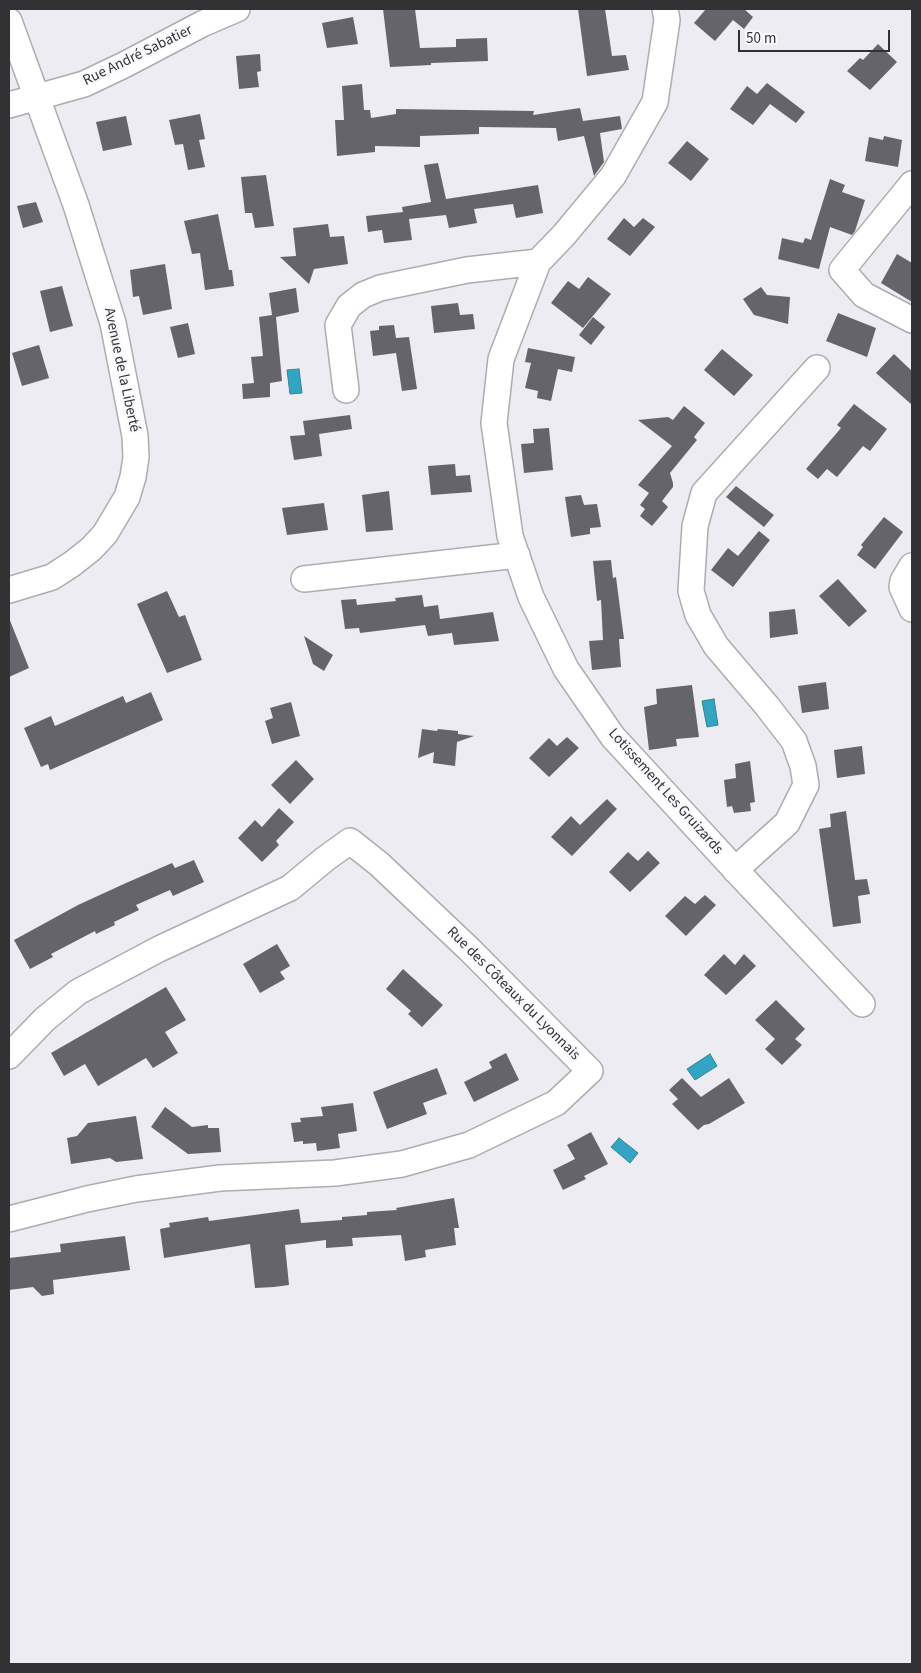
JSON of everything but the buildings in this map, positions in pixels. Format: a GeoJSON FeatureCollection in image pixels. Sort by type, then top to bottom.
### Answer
{"type":"FeatureCollection","features":[{"type":"Feature","properties":{"kind":"street","name":"Rue André Sabatier"},"geometry":{"type":"LineString","coordinates":[[9,105],[84,84],[202,24],[237,9]]}},
{"type":"Feature","properties":{"kind":"street","name":"Lotissement Les Gruizards"},"geometry":{"type":"LineString","coordinates":[[665,9],[667,20],[656,102],[613,176],[564,235],[538,262],[501,359],[494,423],[510,536],[531,597],[566,669],[613,737],[862,1004]]}},
{"type":"Feature","properties":{"kind":"street","name":"Avenue de la Liberté"},"geometry":{"type":"LineString","coordinates":[[9,21],[76,205],[113,323],[135,436],[136,457],[127,497],[105,534],[91,549],[52,577],[9,590]]}},
{"type":"Feature","properties":{"kind":"street"},"geometry":{"type":"LineString","coordinates":[[912,184],[842,270],[864,295],[912,320]]}},
{"type":"Feature","properties":{"kind":"street"},"geometry":{"type":"LineString","coordinates":[[346,390],[338,326],[349,306],[363,296],[380,288],[467,270],[538,262]]}},
{"type":"Feature","properties":{"kind":"street"},"geometry":{"type":"LineString","coordinates":[[735,870],[787,823],[806,785],[803,766],[794,741],[716,646],[698,615],[691,591],[695,526],[704,493],[817,368]]}},
{"type":"Feature","properties":{"kind":"street"},"geometry":{"type":"LineString","coordinates":[[304,579],[517,555]]}},
{"type":"Feature","properties":{"kind":"street"},"geometry":{"type":"LineString","coordinates":[[912,566],[903,581],[902,587],[912,609]]}},
{"type":"Feature","properties":{"kind":"street","name":"Rue des Côteaux du Lyonnais"},"geometry":{"type":"LineString","coordinates":[[9,1056],[78,992],[159,949],[290,888],[350,841],[378,864],[470,950],[590,1071],[556,1102],[547,1107],[469,1145],[402,1164],[335,1173],[220,1178],[136,1188],[87,1198],[9,1218]]}},
{"type":"Feature","properties":{"kind":"water"},"geometry":{"type":"Polygon","coordinates":[[[299,369],[302,393],[290,394],[287,370],[299,369]]]}},
{"type":"Feature","properties":{"kind":"water"},"geometry":{"type":"Polygon","coordinates":[[[714,699],[718,725],[707,727],[702,701],[714,699]]]}},
{"type":"Feature","properties":{"kind":"water"},"geometry":{"type":"Polygon","coordinates":[[[710,1054],[717,1066],[695,1080],[687,1069],[710,1054]]]}},
{"type":"Feature","properties":{"kind":"water"},"geometry":{"type":"Polygon","coordinates":[[[619,1138],[638,1153],[630,1163],[611,1147],[619,1138]]]}}]}
